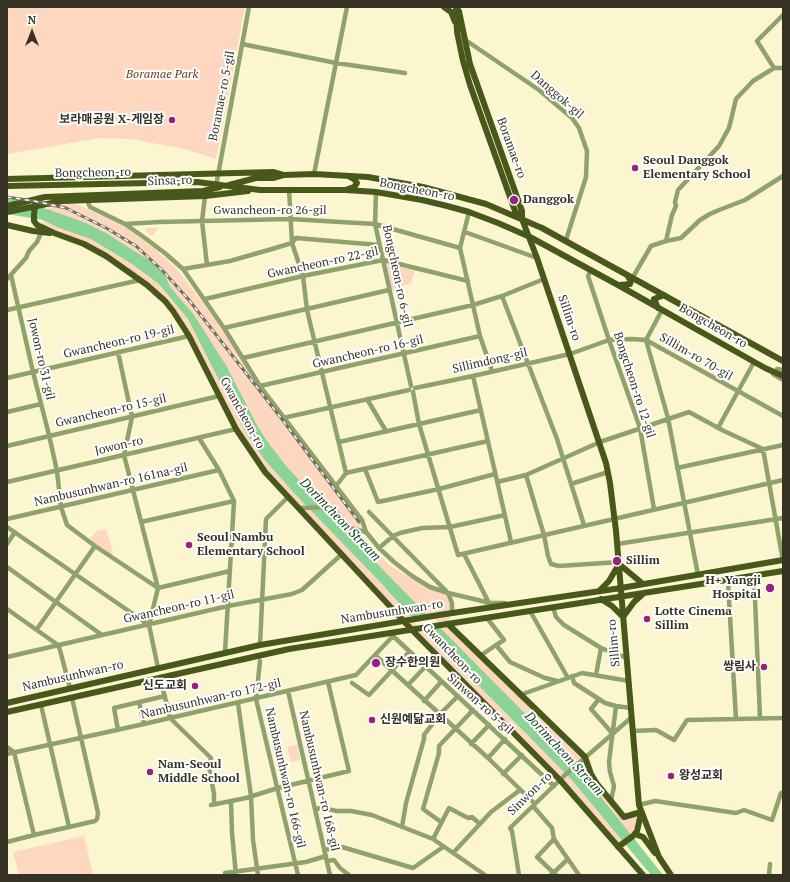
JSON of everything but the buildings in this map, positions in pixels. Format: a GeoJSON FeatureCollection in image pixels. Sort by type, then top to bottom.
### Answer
{"type":"FeatureCollection","features":[{"type":"Feature","properties":{"kind":"main road"},"geometry":{"type":"LineString","coordinates":[[444,7],[451,12],[456,25]]}},
{"type":"Feature","properties":{"kind":"main road","name":"Boramae-ro"},"geometry":{"type":"LineString","coordinates":[[457,7],[456,25],[463,61],[470,85],[515,211],[522,219]]}},
{"type":"Feature","properties":{"kind":"main road","name":"Boramae-ro"},"geometry":{"type":"LineString","coordinates":[[457,7],[476,85],[522,211],[522,219]]}},
{"type":"Feature","properties":{"kind":"main road","name":"Bongcheon-ro"},"geometry":{"type":"LineString","coordinates":[[7,179],[274,172],[284,175],[344,175],[386,179],[423,187],[486,204],[566,240],[783,361]]}},
{"type":"Feature","properties":{"kind":"main road"},"geometry":{"type":"LineString","coordinates":[[223,186],[256,178],[274,178],[284,175]]}},
{"type":"Feature","properties":{"kind":"main road"},"geometry":{"type":"LineString","coordinates":[[344,175],[354,178],[357,183],[354,187],[346,190]]}},
{"type":"Feature","properties":{"kind":"main road","name":"Bongcheon-ro"},"geometry":{"type":"LineString","coordinates":[[7,186],[197,182],[216,186],[260,190],[289,189],[376,192],[422,200],[469,212],[530,237],[781,377]]}},
{"type":"Feature","properties":{"kind":"main road","name":"Sinsa-ro"},"geometry":{"type":"LineString","coordinates":[[7,206],[38,198],[203,191],[216,186]]}},
{"type":"Feature","properties":{"kind":"main road","name":"Sinsa-ro"},"geometry":{"type":"LineString","coordinates":[[7,212],[75,197],[87,200],[205,196],[260,190]]}},
{"type":"Feature","properties":{"kind":"main road","name":"Gwancheon-ro"},"geometry":{"type":"LineString","coordinates":[[35,205],[34,219],[37,225],[84,244],[106,256],[140,280],[165,301],[189,336],[236,429],[265,472],[412,630],[560,780],[618,847]]}},
{"type":"Feature","properties":{"kind":"main road","name":"Sillim-ro"},"geometry":{"type":"LineString","coordinates":[[522,219],[530,237],[600,442],[608,472],[615,518],[639,805],[659,857],[671,875]]}},
{"type":"Feature","properties":{"kind":"main road","name":"Gwancheon-ro"},"geometry":{"type":"LineString","coordinates":[[7,225],[42,233],[54,233]]}},
{"type":"Feature","properties":{"kind":"main road"},"geometry":{"type":"LineString","coordinates":[[618,285],[630,284],[626,273]]}},
{"type":"Feature","properties":{"kind":"main road"},"geometry":{"type":"LineString","coordinates":[[660,309],[654,299],[664,295]]}},
{"type":"Feature","properties":{"kind":"main road","name":"Nambusunhwan-ro"},"geometry":{"type":"LineString","coordinates":[[7,703],[260,645],[439,615],[621,588],[783,560]]}},
{"type":"Feature","properties":{"kind":"main road"},"geometry":{"type":"LineString","coordinates":[[599,591],[609,581],[619,563],[642,584]]}},
{"type":"Feature","properties":{"kind":"main road","name":"Nambusunhwan-ro"},"geometry":{"type":"LineString","coordinates":[[7,712],[259,655],[601,599],[729,580],[783,570]]}},
{"type":"Feature","properties":{"kind":"main road"},"geometry":{"type":"LineString","coordinates":[[601,599],[612,606],[623,617],[634,602],[644,593]]}},
{"type":"Feature","properties":{"kind":"main road"},"geometry":{"type":"LineString","coordinates":[[427,617],[422,623],[425,627],[428,627]]}},
{"type":"Feature","properties":{"kind":"main road","name":"Gwancheon-ro"},"geometry":{"type":"LineString","coordinates":[[448,624],[583,758],[594,779],[624,817],[641,812]]}},
{"type":"Feature","properties":{"kind":"main road"},"geometry":{"type":"LineString","coordinates":[[364,627],[370,632],[366,637]]}},
{"type":"Feature","properties":{"kind":"main road","name":"Sillim-ro"},"geometry":{"type":"LineString","coordinates":[[636,834],[639,829],[641,812]]}},
{"type":"Feature","properties":{"kind":"main road"},"geometry":{"type":"LineString","coordinates":[[643,875],[618,847],[636,834],[643,838],[659,857]]}},
{"type":"Feature","properties":{"kind":"street","name":"Boramae-ro 5-gil"},"geometry":{"type":"LineString","coordinates":[[216,186],[249,7]]}},
{"type":"Feature","properties":{"kind":"street"},"geometry":{"type":"LineString","coordinates":[[314,174],[347,7]]}},
{"type":"Feature","properties":{"kind":"street"},"geometry":{"type":"LineString","coordinates":[[774,68],[758,41],[783,15]]}},
{"type":"Feature","properties":{"kind":"street","name":"Danggok-gil"},"geometry":{"type":"LineString","coordinates":[[464,39],[539,90],[572,118],[579,128],[587,150],[586,177],[566,240]]}},
{"type":"Feature","properties":{"kind":"street"},"geometry":{"type":"LineString","coordinates":[[242,44],[336,63],[405,73]]}},
{"type":"Feature","properties":{"kind":"street"},"geometry":{"type":"LineString","coordinates":[[666,241],[676,206],[675,202],[678,190],[719,146],[729,128],[736,99],[753,81],[774,68],[783,68]]}},
{"type":"Feature","properties":{"kind":"street"},"geometry":{"type":"LineString","coordinates":[[633,278],[651,246],[681,238],[700,220],[719,210],[745,200],[783,176]]}},
{"type":"Feature","properties":{"kind":"street"},"geometry":{"type":"LineString","coordinates":[[289,189],[292,243],[303,276],[307,310],[346,473]]}},
{"type":"Feature","properties":{"kind":"street","name":"Bongcheon-ro 6-gil"},"geometry":{"type":"LineString","coordinates":[[376,192],[375,224],[405,354],[419,424],[458,555],[464,554]]}},
{"type":"Feature","properties":{"kind":"street"},"geometry":{"type":"LineString","coordinates":[[205,196],[202,221],[207,265]]}},
{"type":"Feature","properties":{"kind":"street"},"geometry":{"type":"LineString","coordinates":[[87,200],[90,207],[124,224],[156,245],[183,269],[205,299],[260,386],[362,520],[366,532],[379,548],[394,562],[412,576],[430,587],[448,593],[489,603],[533,601]]}},
{"type":"Feature","properties":{"kind":"street"},"geometry":{"type":"LineString","coordinates":[[469,212],[460,248],[480,336],[492,371]]}},
{"type":"Feature","properties":{"kind":"street","name":"Gwancheon-ro 26-gil"},"geometry":{"type":"LineString","coordinates":[[124,224],[290,219],[375,224],[460,248]]}},
{"type":"Feature","properties":{"kind":"street"},"geometry":{"type":"LineString","coordinates":[[464,232],[537,258]]}},
{"type":"Feature","properties":{"kind":"street"},"geometry":{"type":"LineString","coordinates":[[7,279],[26,258],[29,251],[37,242],[42,233]]}},
{"type":"Feature","properties":{"kind":"street"},"geometry":{"type":"LineString","coordinates":[[183,269],[237,259],[292,243],[296,238],[379,245]]}},
{"type":"Feature","properties":{"kind":"street","name":"Gwancheon-ro 22-gil"},"geometry":{"type":"LineString","coordinates":[[205,299],[303,276],[383,260],[468,281]]}},
{"type":"Feature","properties":{"kind":"street","name":"Bongcheon-ro 12-gil"},"geometry":{"type":"LineString","coordinates":[[591,270],[588,276],[640,428],[654,509]]}},
{"type":"Feature","properties":{"kind":"street","name":"Jowon-ro 31-gil"},"geometry":{"type":"LineString","coordinates":[[11,275],[32,372],[49,435],[61,507],[67,525],[95,546],[158,588]]}},
{"type":"Feature","properties":{"kind":"street"},"geometry":{"type":"LineString","coordinates":[[243,358],[474,305],[502,296],[544,279]]}},
{"type":"Feature","properties":{"kind":"street"},"geometry":{"type":"LineString","coordinates":[[7,310],[140,280]]}},
{"type":"Feature","properties":{"kind":"street"},"geometry":{"type":"LineString","coordinates":[[224,328],[389,290]]}},
{"type":"Feature","properties":{"kind":"street"},"geometry":{"type":"LineString","coordinates":[[502,296],[563,458],[584,525]]}},
{"type":"Feature","properties":{"kind":"street"},"geometry":{"type":"LineString","coordinates":[[660,309],[646,340],[668,418],[698,575]]}},
{"type":"Feature","properties":{"kind":"street","name":"Gwancheon-ro 19-gil"},"geometry":{"type":"LineString","coordinates":[[7,378],[189,336]]}},
{"type":"Feature","properties":{"kind":"street","name":"Gwancheon-ro 16-gil"},"geometry":{"type":"LineString","coordinates":[[260,386],[323,373],[480,336]]}},
{"type":"Feature","properties":{"kind":"street","name":"Sillim-ro 70-gil"},"geometry":{"type":"LineString","coordinates":[[570,354],[609,340],[646,340],[783,416]]}},
{"type":"Feature","properties":{"kind":"street"},"geometry":{"type":"LineString","coordinates":[[118,352],[132,417],[124,455],[158,588],[149,625],[158,668]]}},
{"type":"Feature","properties":{"kind":"street","name":"Sillimdong-gil"},"geometry":{"type":"LineString","coordinates":[[284,418],[570,354]]}},
{"type":"Feature","properties":{"kind":"street"},"geometry":{"type":"LineString","coordinates":[[718,428],[754,362]]}},
{"type":"Feature","properties":{"kind":"street"},"geometry":{"type":"LineString","coordinates":[[765,368],[781,377]]}},
{"type":"Feature","properties":{"kind":"street"},"geometry":{"type":"LineString","coordinates":[[781,377],[777,369],[783,370]]}},
{"type":"Feature","properties":{"kind":"street"},"geometry":{"type":"LineString","coordinates":[[473,376],[511,542]]}},
{"type":"Feature","properties":{"kind":"street","name":"Gwancheon-ro 15-gil"},"geometry":{"type":"LineString","coordinates":[[7,446],[219,396]]}},
{"type":"Feature","properties":{"kind":"street"},"geometry":{"type":"LineString","coordinates":[[367,399],[386,431]]}},
{"type":"Feature","properties":{"kind":"street"},"geometry":{"type":"LineString","coordinates":[[7,412],[41,404]]}},
{"type":"Feature","properties":{"kind":"street"},"geometry":{"type":"LineString","coordinates":[[339,442],[481,410]]}},
{"type":"Feature","properties":{"kind":"street"},"geometry":{"type":"LineString","coordinates":[[497,482],[526,474],[600,442],[689,412],[718,428],[763,449]]}},
{"type":"Feature","properties":{"kind":"street","name":"Jowon-ro"},"geometry":{"type":"LineString","coordinates":[[7,482],[236,429]]}},
{"type":"Feature","properties":{"kind":"street"},"geometry":{"type":"LineString","coordinates":[[199,438],[219,470],[234,501],[225,652]]}},
{"type":"Feature","properties":{"kind":"street"},"geometry":{"type":"LineString","coordinates":[[336,486],[346,473],[488,441]]}},
{"type":"Feature","properties":{"kind":"street"},"geometry":{"type":"LineString","coordinates":[[678,468],[783,445]]}},
{"type":"Feature","properties":{"kind":"street"},"geometry":{"type":"LineString","coordinates":[[763,449],[783,560]]}},
{"type":"Feature","properties":{"kind":"street"},"geometry":{"type":"LineString","coordinates":[[365,469],[378,502],[439,489],[495,474]]}},
{"type":"Feature","properties":{"kind":"street","name":"Nambusunhwan-ro 161na-gil"},"geometry":{"type":"LineString","coordinates":[[7,519],[219,470]]}},
{"type":"Feature","properties":{"kind":"street"},"geometry":{"type":"LineString","coordinates":[[571,484],[608,472]]}},
{"type":"Feature","properties":{"kind":"street"},"geometry":{"type":"LineString","coordinates":[[526,474],[551,564],[559,566],[619,563]]}},
{"type":"Feature","properties":{"kind":"street"},"geometry":{"type":"LineString","coordinates":[[489,603],[464,554],[783,480]]}},
{"type":"Feature","properties":{"kind":"street"},"geometry":{"type":"LineString","coordinates":[[260,645],[266,519],[288,497]]}},
{"type":"Feature","properties":{"kind":"street"},"geometry":{"type":"LineString","coordinates":[[141,522],[234,501]]}},
{"type":"Feature","properties":{"kind":"street"},"geometry":{"type":"LineString","coordinates":[[299,508],[332,507],[349,528],[366,532]]}},
{"type":"Feature","properties":{"kind":"street"},"geometry":{"type":"LineString","coordinates":[[370,512],[448,593],[452,603],[452,613]]}},
{"type":"Feature","properties":{"kind":"street"},"geometry":{"type":"LineString","coordinates":[[379,548],[400,532],[422,528],[450,527],[505,515]]}},
{"type":"Feature","properties":{"kind":"street"},"geometry":{"type":"LineString","coordinates":[[617,544],[783,518]]}},
{"type":"Feature","properties":{"kind":"street"},"geometry":{"type":"LineString","coordinates":[[7,527],[149,625]]}},
{"type":"Feature","properties":{"kind":"street"},"geometry":{"type":"LineString","coordinates":[[7,544],[15,532]]}},
{"type":"Feature","properties":{"kind":"street"},"geometry":{"type":"LineString","coordinates":[[37,629],[95,546]]}},
{"type":"Feature","properties":{"kind":"street","name":"Gwancheon-ro 11-gil"},"geometry":{"type":"LineString","coordinates":[[7,657],[228,606],[292,594],[302,590],[342,554]]}},
{"type":"Feature","properties":{"kind":"street"},"geometry":{"type":"LineString","coordinates":[[7,567],[102,635]]}},
{"type":"Feature","properties":{"kind":"street"},"geometry":{"type":"LineString","coordinates":[[158,588],[230,571]]}},
{"type":"Feature","properties":{"kind":"street"},"geometry":{"type":"LineString","coordinates":[[754,575],[760,718]]}},
{"type":"Feature","properties":{"kind":"street"},"geometry":{"type":"LineString","coordinates":[[729,580],[736,719]]}},
{"type":"Feature","properties":{"kind":"street","name":"Nambusunhwan-ro"},"geometry":{"type":"LineString","coordinates":[[651,593],[729,580]]}},
{"type":"Feature","properties":{"kind":"street"},"geometry":{"type":"LineString","coordinates":[[552,607],[556,617],[564,625],[601,648],[627,658]]}},
{"type":"Feature","properties":{"kind":"street"},"geometry":{"type":"LineString","coordinates":[[7,609],[58,645],[70,688]]}},
{"type":"Feature","properties":{"kind":"street"},"geometry":{"type":"LineString","coordinates":[[530,611],[574,683],[605,703],[631,708]]}},
{"type":"Feature","properties":{"kind":"street"},"geometry":{"type":"LineString","coordinates":[[480,656],[504,640],[487,618]]}},
{"type":"Feature","properties":{"kind":"street","name":"Sinwon-ro 5-gil"},"geometry":{"type":"LineString","coordinates":[[392,634],[425,667],[505,739],[554,786]]}},
{"type":"Feature","properties":{"kind":"street","name":"Nambusunhwan-ro 172-gil"},"geometry":{"type":"LineString","coordinates":[[7,754],[256,699],[357,674],[392,634]]}},
{"type":"Feature","properties":{"kind":"street"},"geometry":{"type":"LineString","coordinates":[[496,645],[510,662],[545,678],[558,681]]}},
{"type":"Feature","properties":{"kind":"street"},"geometry":{"type":"LineString","coordinates":[[596,675],[601,648]]}},
{"type":"Feature","properties":{"kind":"street"},"geometry":{"type":"LineString","coordinates":[[352,683],[369,695],[410,652]]}},
{"type":"Feature","properties":{"kind":"street"},"geometry":{"type":"LineString","coordinates":[[375,655],[488,758],[534,805],[552,828],[554,839],[579,875]]}},
{"type":"Feature","properties":{"kind":"street","name":"Nambusunhwan-ro 166-gil"},"geometry":{"type":"LineString","coordinates":[[260,661],[256,699],[298,875]]}},
{"type":"Feature","properties":{"kind":"street"},"geometry":{"type":"LineString","coordinates":[[408,686],[425,667]]}},
{"type":"Feature","properties":{"kind":"street"},"geometry":{"type":"LineString","coordinates":[[520,695],[582,673],[629,680]]}},
{"type":"Feature","properties":{"kind":"street"},"geometry":{"type":"LineString","coordinates":[[160,677],[170,718],[211,758],[209,766],[214,794],[213,805],[246,798],[308,780],[349,771],[328,682]]}},
{"type":"Feature","properties":{"kind":"street"},"geometry":{"type":"LineString","coordinates":[[424,700],[441,682]]}},
{"type":"Feature","properties":{"kind":"street","name":"Nambusunhwan-ro 168-gil"},"geometry":{"type":"LineString","coordinates":[[288,691],[330,875]]}},
{"type":"Feature","properties":{"kind":"street"},"geometry":{"type":"LineString","coordinates":[[118,730],[114,708],[165,696]]}},
{"type":"Feature","properties":{"kind":"street"},"geometry":{"type":"LineString","coordinates":[[402,827],[406,803],[424,739],[424,734],[440,714],[458,696]]}},
{"type":"Feature","properties":{"kind":"street"},"geometry":{"type":"LineString","coordinates":[[7,842],[95,822],[97,819],[98,814],[72,698]]}},
{"type":"Feature","properties":{"kind":"street"},"geometry":{"type":"LineString","coordinates":[[598,699],[591,709],[612,733]]}},
{"type":"Feature","properties":{"kind":"street"},"geometry":{"type":"LineString","coordinates":[[139,702],[144,724]]}},
{"type":"Feature","properties":{"kind":"street"},"geometry":{"type":"LineString","coordinates":[[238,702],[251,796],[253,840],[258,875]]}},
{"type":"Feature","properties":{"kind":"street"},"geometry":{"type":"LineString","coordinates":[[41,705],[69,827]]}},
{"type":"Feature","properties":{"kind":"street"},"geometry":{"type":"LineString","coordinates":[[610,801],[614,789],[609,767],[616,706]]}},
{"type":"Feature","properties":{"kind":"street"},"geometry":{"type":"LineString","coordinates":[[441,822],[423,809],[439,753],[439,746],[473,710]]}},
{"type":"Feature","properties":{"kind":"street"},"geometry":{"type":"LineString","coordinates":[[583,758],[632,717]]}},
{"type":"Feature","properties":{"kind":"street"},"geometry":{"type":"LineString","coordinates":[[633,731],[656,730],[674,740],[687,720],[783,718]]}},
{"type":"Feature","properties":{"kind":"street"},"geometry":{"type":"LineString","coordinates":[[472,744],[489,725]]}},
{"type":"Feature","properties":{"kind":"street"},"geometry":{"type":"LineString","coordinates":[[488,758],[505,739]]}},
{"type":"Feature","properties":{"kind":"street"},"geometry":{"type":"LineString","coordinates":[[7,747],[14,752],[34,835]]}},
{"type":"Feature","properties":{"kind":"street"},"geometry":{"type":"LineString","coordinates":[[503,774],[522,755]]}},
{"type":"Feature","properties":{"kind":"street","name":"Sinwon-ro"},"geometry":{"type":"LineString","coordinates":[[519,875],[512,831],[510,828],[583,758]]}},
{"type":"Feature","properties":{"kind":"street"},"geometry":{"type":"LineString","coordinates":[[453,853],[492,812],[520,790]]}},
{"type":"Feature","properties":{"kind":"street"},"geometry":{"type":"LineString","coordinates":[[639,805],[655,801],[736,813],[744,810],[772,820],[781,793]]}},
{"type":"Feature","properties":{"kind":"street"},"geometry":{"type":"LineString","coordinates":[[231,801],[232,833],[236,873]]}},
{"type":"Feature","properties":{"kind":"street"},"geometry":{"type":"LineString","coordinates":[[315,809],[321,808],[365,814],[433,839],[485,875]]}},
{"type":"Feature","properties":{"kind":"street"},"geometry":{"type":"LineString","coordinates":[[433,839],[449,808],[468,818],[472,817],[480,824]]}},
{"type":"Feature","properties":{"kind":"street"},"geometry":{"type":"LineString","coordinates":[[554,839],[537,857],[553,874],[568,859]]}},
{"type":"Feature","properties":{"kind":"street"},"geometry":{"type":"LineString","coordinates":[[324,850],[342,847],[413,868],[444,847]]}},
{"type":"Feature","properties":{"kind":"street"},"geometry":{"type":"LineString","coordinates":[[225,873],[236,873],[256,868],[326,859],[334,860],[340,868],[349,875]]}},
{"type":"Feature","properties":{"kind":"street"},"geometry":{"type":"LineString","coordinates":[[770,864],[770,875]]}},
{"type":"Feature","properties":{"kind":"green space","name":"Boramae Park"},"geometry":{"type":"Polygon","coordinates":[[[7,7],[245,7],[216,159],[185,149],[131,139],[100,138],[7,154],[7,7]]]}},
{"type":"Feature","properties":{"kind":"green space"},"geometry":{"type":"Polygon","coordinates":[[[53,197],[74,203],[123,225],[154,248],[177,269],[222,327],[280,420],[360,521],[362,535],[389,565],[429,588],[447,594],[451,602],[451,613],[447,625],[580,755],[624,818],[639,814],[633,835],[618,845],[265,469],[236,426],[210,375],[163,298],[86,243],[39,230],[53,197]]]}},
{"type":"Feature","properties":{"kind":"green space"},"geometry":{"type":"Polygon","coordinates":[[[146,228],[159,228],[152,236],[145,230],[146,228]]]}},
{"type":"Feature","properties":{"kind":"green space"},"geometry":{"type":"Polygon","coordinates":[[[384,262],[415,271],[412,283],[403,286],[403,288],[390,291],[384,262]]]}},
{"type":"Feature","properties":{"kind":"green space"},"geometry":{"type":"Polygon","coordinates":[[[106,529],[113,553],[111,555],[89,540],[97,531],[106,529]]]}},
{"type":"Feature","properties":{"kind":"green space"},"geometry":{"type":"Polygon","coordinates":[[[297,744],[300,760],[291,762],[287,747],[297,744]]]}},
{"type":"Feature","properties":{"kind":"green space"},"geometry":{"type":"Polygon","coordinates":[[[84,836],[93,875],[19,875],[13,852],[84,836]]]}},
{"type":"Feature","properties":{"kind":"water","name":"Dorimcheon Stream"},"geometry":{"type":"Polygon","coordinates":[[[7,197],[86,223],[106,233],[161,268],[171,288],[194,315],[227,367],[258,427],[287,467],[388,575],[573,762],[663,875],[651,875],[571,779],[417,623],[381,583],[294,493],[264,459],[246,433],[188,319],[159,284],[132,264],[91,239],[59,228],[43,220],[7,214],[7,197]]]}},
{"type":"Feature","properties":{"kind":"pier"},"geometry":{"type":"Polygon","coordinates":[[[432,616],[441,625],[420,628],[412,620],[432,616]]]}},
{"type":"Feature","properties":{"kind":"railway"},"geometry":{"type":"LineString","coordinates":[[7,197],[66,208],[108,229],[136,246],[163,271],[189,300],[281,418],[359,522]]}},
{"type":"Feature","properties":{"kind":"place","name":"보라매공원 X-게임장"},"geometry":{"type":"Point","coordinates":[172,120]}},
{"type":"Feature","properties":{"kind":"place","name":"Seoul Danggok Elementary School"},"geometry":{"type":"Point","coordinates":[635,168]}},
{"type":"Feature","properties":{"kind":"place","name":"Danggok"},"geometry":{"type":"Point","coordinates":[514,200]}},
{"type":"Feature","properties":{"kind":"place","name":"Seoul Nambu Elementary School"},"geometry":{"type":"Point","coordinates":[189,545]}},
{"type":"Feature","properties":{"kind":"place","name":"Sillim"},"geometry":{"type":"Point","coordinates":[617,561]}},
{"type":"Feature","properties":{"kind":"place","name":"H+ Yangji Hospital"},"geometry":{"type":"Point","coordinates":[770,588]}},
{"type":"Feature","properties":{"kind":"place","name":"Lotte Cinema Sillim"},"geometry":{"type":"Point","coordinates":[647,619]}},
{"type":"Feature","properties":{"kind":"place","name":"장수한의원"},"geometry":{"type":"Point","coordinates":[376,663]}},
{"type":"Feature","properties":{"kind":"place","name":"쌍림사"},"geometry":{"type":"Point","coordinates":[764,667]}},
{"type":"Feature","properties":{"kind":"place","name":"신도교회"},"geometry":{"type":"Point","coordinates":[195,686]}},
{"type":"Feature","properties":{"kind":"place","name":"신원예닮교회"},"geometry":{"type":"Point","coordinates":[372,720]}},
{"type":"Feature","properties":{"kind":"place","name":"Nam-Seoul Middle School"},"geometry":{"type":"Point","coordinates":[150,772]}},
{"type":"Feature","properties":{"kind":"place","name":"왕성교회"},"geometry":{"type":"Point","coordinates":[671,776]}}]}
